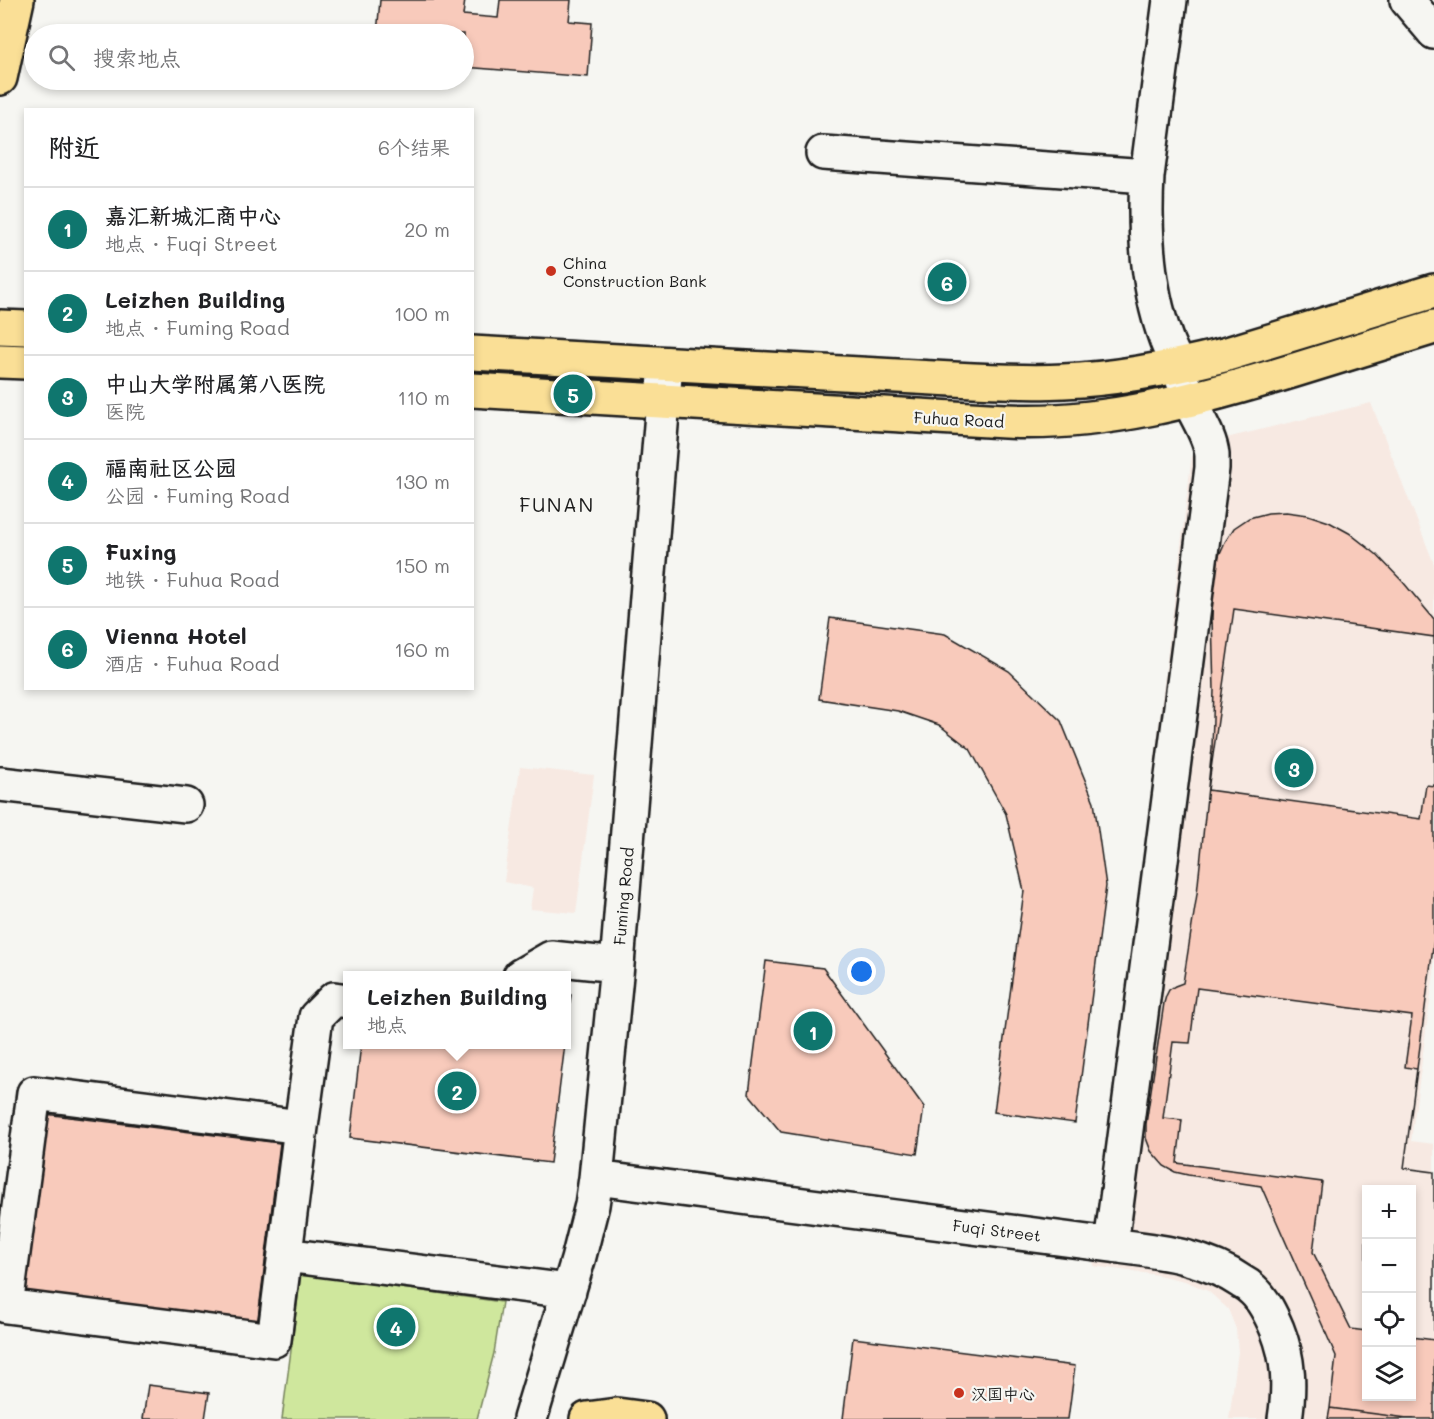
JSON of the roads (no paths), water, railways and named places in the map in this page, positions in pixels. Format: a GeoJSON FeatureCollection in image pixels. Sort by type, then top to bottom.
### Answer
{"type":"FeatureCollection","features":[{"type":"Feature","properties":{"kind":"main road"},"geometry":{"type":"LineString","coordinates":[[0,78],[17,0]]}},
{"type":"Feature","properties":{"kind":"main road"},"geometry":{"type":"LineString","coordinates":[[474,353],[952,379],[1066,381],[1177,366],[1224,355],[1434,291]]}},
{"type":"Feature","properties":{"kind":"main road"},"geometry":{"type":"LineString","coordinates":[[0,327],[24,328]]}},
{"type":"Feature","properties":{"kind":"main road","name":"Fuhua Road"},"geometry":{"type":"LineString","coordinates":[[474,390],[1026,422],[1071,421],[1125,414],[1190,400],[1434,327]]}},
{"type":"Feature","properties":{"kind":"main road"},"geometry":{"type":"LineString","coordinates":[[0,361],[24,363]]}},
{"type":"Feature","properties":{"kind":"main road"},"geometry":{"type":"LineString","coordinates":[[587,1419],[617,1415],[647,1419]]}},
{"type":"Feature","properties":{"kind":"street"},"geometry":{"type":"LineString","coordinates":[[1111,1245],[1212,468],[1209,444],[1166,338],[1155,302],[1146,236],[1147,176],[1170,0]]}},
{"type":"Feature","properties":{"kind":"street"},"geometry":{"type":"LineString","coordinates":[[1407,0],[1434,32]]}},
{"type":"Feature","properties":{"kind":"street"},"geometry":{"type":"LineString","coordinates":[[823,153],[1147,176]]}},
{"type":"Feature","properties":{"kind":"street","name":"Fuming Road"},"geometry":{"type":"LineString","coordinates":[[530,1419],[586,1231],[596,1178],[617,965],[666,364]]}},
{"type":"Feature","properties":{"kind":"street"},"geometry":{"type":"LineString","coordinates":[[0,784],[186,806]]}},
{"type":"Feature","properties":{"kind":"street"},"geometry":{"type":"LineString","coordinates":[[527,971],[551,958],[617,965]]}},
{"type":"Feature","properties":{"kind":"street"},"geometry":{"type":"LineString","coordinates":[[301,1127],[33,1093],[6,1306],[274,1340],[316,1017],[334,999],[343,1000]]}},
{"type":"Feature","properties":{"kind":"street","name":"Fuqi Street"},"geometry":{"type":"LineString","coordinates":[[596,1178],[1161,1252],[1213,1266],[1253,1289],[1266,1306],[1283,1346],[1288,1371],[1285,1419]]}},
{"type":"Feature","properties":{"kind":"street"},"geometry":{"type":"LineString","coordinates":[[285,1255],[568,1291]]}},
{"type":"Feature","properties":{"kind":"place","name":"China Construction Bank"},"geometry":{"type":"Point","coordinates":[551,271]}},
{"type":"Feature","properties":{"kind":"place","name":"Vienna Hotel"},"geometry":{"type":"Point","coordinates":[947,282]}},
{"type":"Feature","properties":{"kind":"place","name":"Fuxing"},"geometry":{"type":"Point","coordinates":[573,394]}},
{"type":"Feature","properties":{"kind":"place","name":"中山大学附属第八医院"},"geometry":{"type":"Point","coordinates":[1294,768]}},
{"type":"Feature","properties":{"kind":"place","name":"嘉汇新城汇商中心"},"geometry":{"type":"Point","coordinates":[813,1031]}},
{"type":"Feature","properties":{"kind":"place","name":"Leizhen Building"},"geometry":{"type":"Point","coordinates":[457,1091]}},
{"type":"Feature","properties":{"kind":"place","name":"福南社区公园"},"geometry":{"type":"Point","coordinates":[396,1327]}},
{"type":"Feature","properties":{"kind":"place","name":"汉国中心"},"geometry":{"type":"Point","coordinates":[959,1393]}},
{"type":"Feature","properties":{"kind":"district","name":"FUNAN"},"geometry":{"type":"Point","coordinates":[557,504]}}]}
